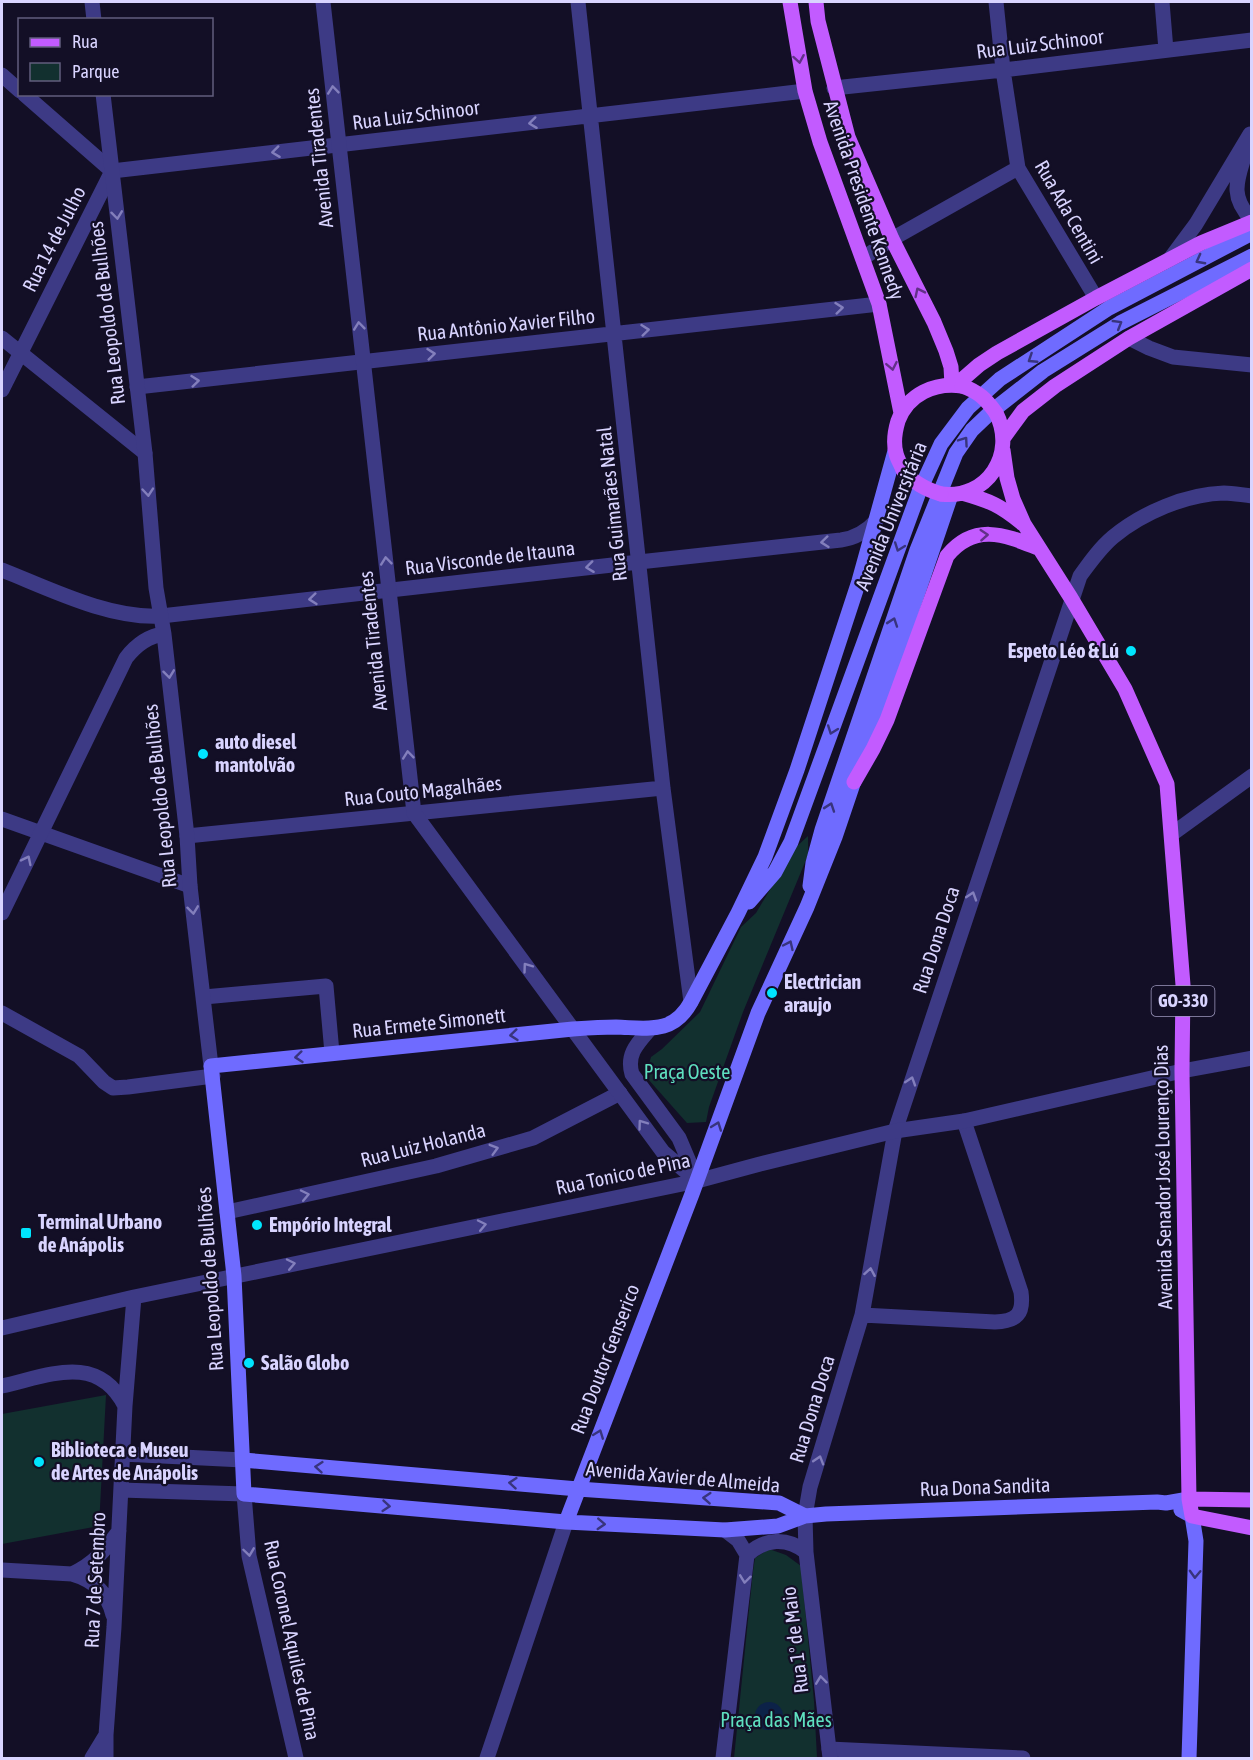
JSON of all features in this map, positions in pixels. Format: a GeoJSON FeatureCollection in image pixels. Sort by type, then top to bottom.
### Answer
{"type":"FeatureCollection","features":[{"type":"Feature","properties":{"kind":"main road","name":"Avenida Presidente Kennedy"},"geometry":{"type":"LineString","coordinates":[[790,2],[805,91],[819,142],[879,304],[901,412]]}},
{"type":"Feature","properties":{"kind":"main road","name":"Avenida Presidente Kennedy"},"geometry":{"type":"LineString","coordinates":[[816,2],[818,21],[848,137],[892,239],[946,351],[957,386]]}},
{"type":"Feature","properties":{"kind":"main road"},"geometry":{"type":"LineString","coordinates":[[957,386],[979,365],[997,353],[1170,259],[1251,221]]}},
{"type":"Feature","properties":{"kind":"main road","name":"Avenida Universitária"},"geometry":{"type":"LineString","coordinates":[[738,913],[775,872],[790,842],[919,492],[941,444],[961,417],[1000,379],[1109,308],[1251,233]]}},
{"type":"Feature","properties":{"kind":"main road","name":"Avenida Universitária"},"geometry":{"type":"LineString","coordinates":[[807,907],[813,863],[822,830],[917,550],[956,453],[972,430],[992,411],[1043,371],[1120,323],[1251,256]]}},
{"type":"Feature","properties":{"kind":"main road"},"geometry":{"type":"LineString","coordinates":[[1004,443],[1002,424],[985,398],[972,390],[957,386],[944,385],[927,389],[912,399],[901,412],[894,431],[895,451],[903,470],[913,481],[927,490],[951,494],[979,486],[992,474],[999,462],[1004,443],[1023,411],[1055,386],[1129,338],[1251,269]]}},
{"type":"Feature","properties":{"kind":"main road","name":"Avenida Senador José Lourenço Dias"},"geometry":{"type":"LineString","coordinates":[[1004,443],[1007,478],[1024,524],[1125,689],[1167,784],[1183,985],[1182,1071],[1189,1498],[1196,1541],[1189,1758]]}},
{"type":"Feature","properties":{"kind":"main road","name":"Avenida Universitária"},"geometry":{"type":"LineString","coordinates":[[650,1029],[669,1025],[683,1014],[738,913],[765,857],[859,581],[895,451]]}},
{"type":"Feature","properties":{"kind":"main road","name":"Avenida Universitária"},"geometry":{"type":"LineString","coordinates":[[697,1181],[758,1013],[807,907],[835,837],[951,494]]}},
{"type":"Feature","properties":{"kind":"main road","name":"Avenida Senador José Lourenço Dias"},"geometry":{"type":"LineString","coordinates":[[951,494],[987,500],[1002,507],[1024,524]]}},
{"type":"Feature","properties":{"kind":"main road"},"geometry":{"type":"LineString","coordinates":[[854,782],[887,720],[947,556],[959,543],[986,533],[1038,548]]}},
{"type":"Feature","properties":{"kind":"main road","name":"Rua Ermete Simonett"},"geometry":{"type":"LineString","coordinates":[[212,1071],[332,1053],[573,1029],[613,1027],[650,1029]]}},
{"type":"Feature","properties":{"kind":"main road","name":"Rua Leopoldo de Bulhões"},"geometry":{"type":"LineString","coordinates":[[212,1071],[234,1276],[244,1494]]}},
{"type":"Feature","properties":{"kind":"main road","name":"Rua Doutor Genserico"},"geometry":{"type":"LineString","coordinates":[[566,1522],[697,1181]]}},
{"type":"Feature","properties":{"kind":"main road","name":"Avenida Xavier de Almeida"},"geometry":{"type":"LineString","coordinates":[[243,1460],[578,1489],[778,1503],[805,1516]]}},
{"type":"Feature","properties":{"kind":"main road","name":"Avenida Xavier de Almeida"},"geometry":{"type":"LineString","coordinates":[[244,1494],[566,1522],[725,1530],[778,1526],[805,1516]]}},
{"type":"Feature","properties":{"kind":"main road"},"geometry":{"type":"LineString","coordinates":[[1189,1498],[1251,1500]]}},
{"type":"Feature","properties":{"kind":"main road","name":"Rua Dona Sandita"},"geometry":{"type":"LineString","coordinates":[[805,1516],[1166,1503],[1189,1498]]}},
{"type":"Feature","properties":{"kind":"main road","name":"Rua Dona Sandita"},"geometry":{"type":"LineString","coordinates":[[1166,1503],[1192,1516]]}},
{"type":"Feature","properties":{"kind":"main road"},"geometry":{"type":"LineString","coordinates":[[1192,1516],[1251,1528]]}},
{"type":"Feature","properties":{"kind":"street"},"geometry":{"type":"LineString","coordinates":[[92,2],[94,18]]}},
{"type":"Feature","properties":{"kind":"street","name":"Avenida Tiradentes"},"geometry":{"type":"LineString","coordinates":[[323,2],[414,813],[663,1152],[697,1181]]}},
{"type":"Feature","properties":{"kind":"street","name":"Rua Guimarães Natal"},"geometry":{"type":"LineString","coordinates":[[578,2],[663,788],[691,1002]]}},
{"type":"Feature","properties":{"kind":"street","name":"Rua Ada Centini"},"geometry":{"type":"LineString","coordinates":[[996,2],[1003,70],[1018,168],[1096,298]]}},
{"type":"Feature","properties":{"kind":"street"},"geometry":{"type":"LineString","coordinates":[[1162,2],[1166,50]]}},
{"type":"Feature","properties":{"kind":"street","name":"Rua Luiz Schinoor"},"geometry":{"type":"LineString","coordinates":[[834,88],[1251,40]]}},
{"type":"Feature","properties":{"kind":"street"},"geometry":{"type":"LineString","coordinates":[[2,75],[18,89]]}},
{"type":"Feature","properties":{"kind":"street","name":"Rua Luiz Schinoor"},"geometry":{"type":"LineString","coordinates":[[112,171],[805,91]]}},
{"type":"Feature","properties":{"kind":"street"},"geometry":{"type":"LineString","coordinates":[[26,96],[112,171]]}},
{"type":"Feature","properties":{"kind":"street","name":"Rua Leopoldo de Bulhões"},"geometry":{"type":"LineString","coordinates":[[103,96],[145,453],[156,588],[164,634],[212,1071]]}},
{"type":"Feature","properties":{"kind":"street"},"geometry":{"type":"LineString","coordinates":[[1251,132],[1236,192],[1242,210],[1251,221]]}},
{"type":"Feature","properties":{"kind":"street"},"geometry":{"type":"LineString","coordinates":[[1170,259],[1196,224],[1251,132]]}},
{"type":"Feature","properties":{"kind":"street"},"geometry":{"type":"LineString","coordinates":[[863,258],[892,239],[1018,168]]}},
{"type":"Feature","properties":{"kind":"street","name":"Rua 14 de Julho"},"geometry":{"type":"LineString","coordinates":[[2,390],[112,171]]}},
{"type":"Feature","properties":{"kind":"street","name":"Rua Antônio Xavier Filho"},"geometry":{"type":"LineString","coordinates":[[137,387],[879,304]]}},
{"type":"Feature","properties":{"kind":"street"},"geometry":{"type":"LineString","coordinates":[[2,338],[145,453]]}},
{"type":"Feature","properties":{"kind":"street"},"geometry":{"type":"LineString","coordinates":[[1129,338],[1173,357],[1251,365]]}},
{"type":"Feature","properties":{"kind":"street","name":"Rua Dona Doca"},"geometry":{"type":"LineString","coordinates":[[805,1516],[810,1487],[862,1315],[895,1131],[1080,576],[1112,538],[1144,515],[1193,497],[1224,493],[1251,496]]}},
{"type":"Feature","properties":{"kind":"street","name":"Rua Visconde de Itauna"},"geometry":{"type":"LineString","coordinates":[[2,570],[100,608],[134,616],[161,616],[849,539],[862,533],[877,520]]}},
{"type":"Feature","properties":{"kind":"street"},"geometry":{"type":"LineString","coordinates":[[2,913],[126,658],[137,645],[146,639],[164,634]]}},
{"type":"Feature","properties":{"kind":"street"},"geometry":{"type":"LineString","coordinates":[[1172,834],[1251,776]]}},
{"type":"Feature","properties":{"kind":"street","name":"Rua Couto Magalhães"},"geometry":{"type":"LineString","coordinates":[[187,836],[663,788]]}},
{"type":"Feature","properties":{"kind":"street"},"geometry":{"type":"LineString","coordinates":[[2,819],[190,886]]}},
{"type":"Feature","properties":{"kind":"street"},"geometry":{"type":"LineString","coordinates":[[204,997],[326,986],[332,1053]]}},
{"type":"Feature","properties":{"kind":"street","name":"Rua Ermete Simonett"},"geometry":{"type":"LineString","coordinates":[[2,1013],[79,1056],[113,1088],[128,1088],[212,1071]]}},
{"type":"Feature","properties":{"kind":"street"},"geometry":{"type":"LineString","coordinates":[[650,1029],[631,1055],[632,1074],[679,1138],[697,1181]]}},
{"type":"Feature","properties":{"kind":"street","name":"Rua Tonico de Pina"},"geometry":{"type":"LineString","coordinates":[[2,1328],[134,1297],[697,1181],[895,1131],[963,1121],[1182,1071],[1251,1058]]}},
{"type":"Feature","properties":{"kind":"street","name":"Rua Luiz Holanda"},"geometry":{"type":"LineString","coordinates":[[227,1212],[436,1166],[533,1138],[620,1093]]}},
{"type":"Feature","properties":{"kind":"street"},"geometry":{"type":"LineString","coordinates":[[862,1315],[1008,1322],[1019,1315],[1023,1305],[1021,1292],[963,1121]]}},
{"type":"Feature","properties":{"kind":"street","name":"Rua 7 de Setembro"},"geometry":{"type":"LineString","coordinates":[[106,1758],[122,1454],[134,1297]]}},
{"type":"Feature","properties":{"kind":"street"},"geometry":{"type":"LineString","coordinates":[[2,1386],[62,1372],[81,1371],[98,1376],[107,1382],[125,1406]]}},
{"type":"Feature","properties":{"kind":"street","name":"Avenida Xavier de Almeida"},"geometry":{"type":"LineString","coordinates":[[122,1454],[243,1460]]}},
{"type":"Feature","properties":{"kind":"street","name":"Avenida Xavier de Almeida"},"geometry":{"type":"LineString","coordinates":[[121,1490],[244,1494]]}},
{"type":"Feature","properties":{"kind":"street","name":"Rua Coronel Aquiles de Pina"},"geometry":{"type":"LineString","coordinates":[[244,1494],[249,1556],[296,1758]]}},
{"type":"Feature","properties":{"kind":"street","name":"Rua 1º de Maio"},"geometry":{"type":"LineString","coordinates":[[805,1516],[806,1552],[830,1754]]}},
{"type":"Feature","properties":{"kind":"street","name":"Rua Doutor Genserico"},"geometry":{"type":"LineString","coordinates":[[487,1758],[566,1522]]}},
{"type":"Feature","properties":{"kind":"street"},"geometry":{"type":"LineString","coordinates":[[723,1758],[747,1555],[738,1540],[725,1530]]}},
{"type":"Feature","properties":{"kind":"street"},"geometry":{"type":"LineString","coordinates":[[72,1574],[96,1560],[118,1531]]}},
{"type":"Feature","properties":{"kind":"street"},"geometry":{"type":"LineString","coordinates":[[747,1555],[760,1545],[775,1541],[792,1543],[806,1552]]}},
{"type":"Feature","properties":{"kind":"street"},"geometry":{"type":"LineString","coordinates":[[2,1570],[72,1574],[89,1580],[102,1592],[111,1609],[114,1627]]}},
{"type":"Feature","properties":{"kind":"street"},"geometry":{"type":"LineString","coordinates":[[92,1758],[106,1735]]}},
{"type":"Feature","properties":{"kind":"street"},"geometry":{"type":"LineString","coordinates":[[830,1754],[1023,1758]]}},
{"type":"Feature","properties":{"kind":"green space","name":"Praça Oeste"},"geometry":{"type":"Polygon","coordinates":[[[808,836],[808,855],[743,1012],[709,1107],[706,1122],[687,1123],[648,1079],[647,1071],[651,1057],[700,1012],[741,927],[756,913],[794,849],[808,836]]]}},
{"type":"Feature","properties":{"kind":"green space"},"geometry":{"type":"Polygon","coordinates":[[[106,1395],[99,1526],[2,1544],[2,1414],[106,1395]]]}},
{"type":"Feature","properties":{"kind":"green space","name":"Praça das Mães"},"geometry":{"type":"Polygon","coordinates":[[[769,1549],[786,1555],[801,1566],[817,1758],[734,1758],[755,1558],[769,1549]]]}},
{"type":"Feature","properties":{"kind":"water"},"geometry":{"type":"Polygon","coordinates":[[[769,1702],[779,1706],[783,1716],[779,1726],[769,1730],[759,1726],[755,1716],[759,1706],[769,1702]]]}},
{"type":"Feature","properties":{"kind":"place","name":"Espeto Léo & Lú"},"geometry":{"type":"Point","coordinates":[1131,651]}},
{"type":"Feature","properties":{"kind":"place","name":"auto diesel mantolvão"},"geometry":{"type":"Point","coordinates":[203,754]}},
{"type":"Feature","properties":{"kind":"place","name":"Electrician araujo"},"geometry":{"type":"Point","coordinates":[772,993]}},
{"type":"Feature","properties":{"kind":"place","name":"Empório Integral"},"geometry":{"type":"Point","coordinates":[257,1225]}},
{"type":"Feature","properties":{"kind":"place","name":"Terminal Urbano de Anápolis"},"geometry":{"type":"Point","coordinates":[26,1233]}},
{"type":"Feature","properties":{"kind":"place","name":"Salão Globo"},"geometry":{"type":"Point","coordinates":[249,1363]}},
{"type":"Feature","properties":{"kind":"place","name":"Biblioteca e Museu de Artes de Anápolis"},"geometry":{"type":"Point","coordinates":[39,1462]}}]}
